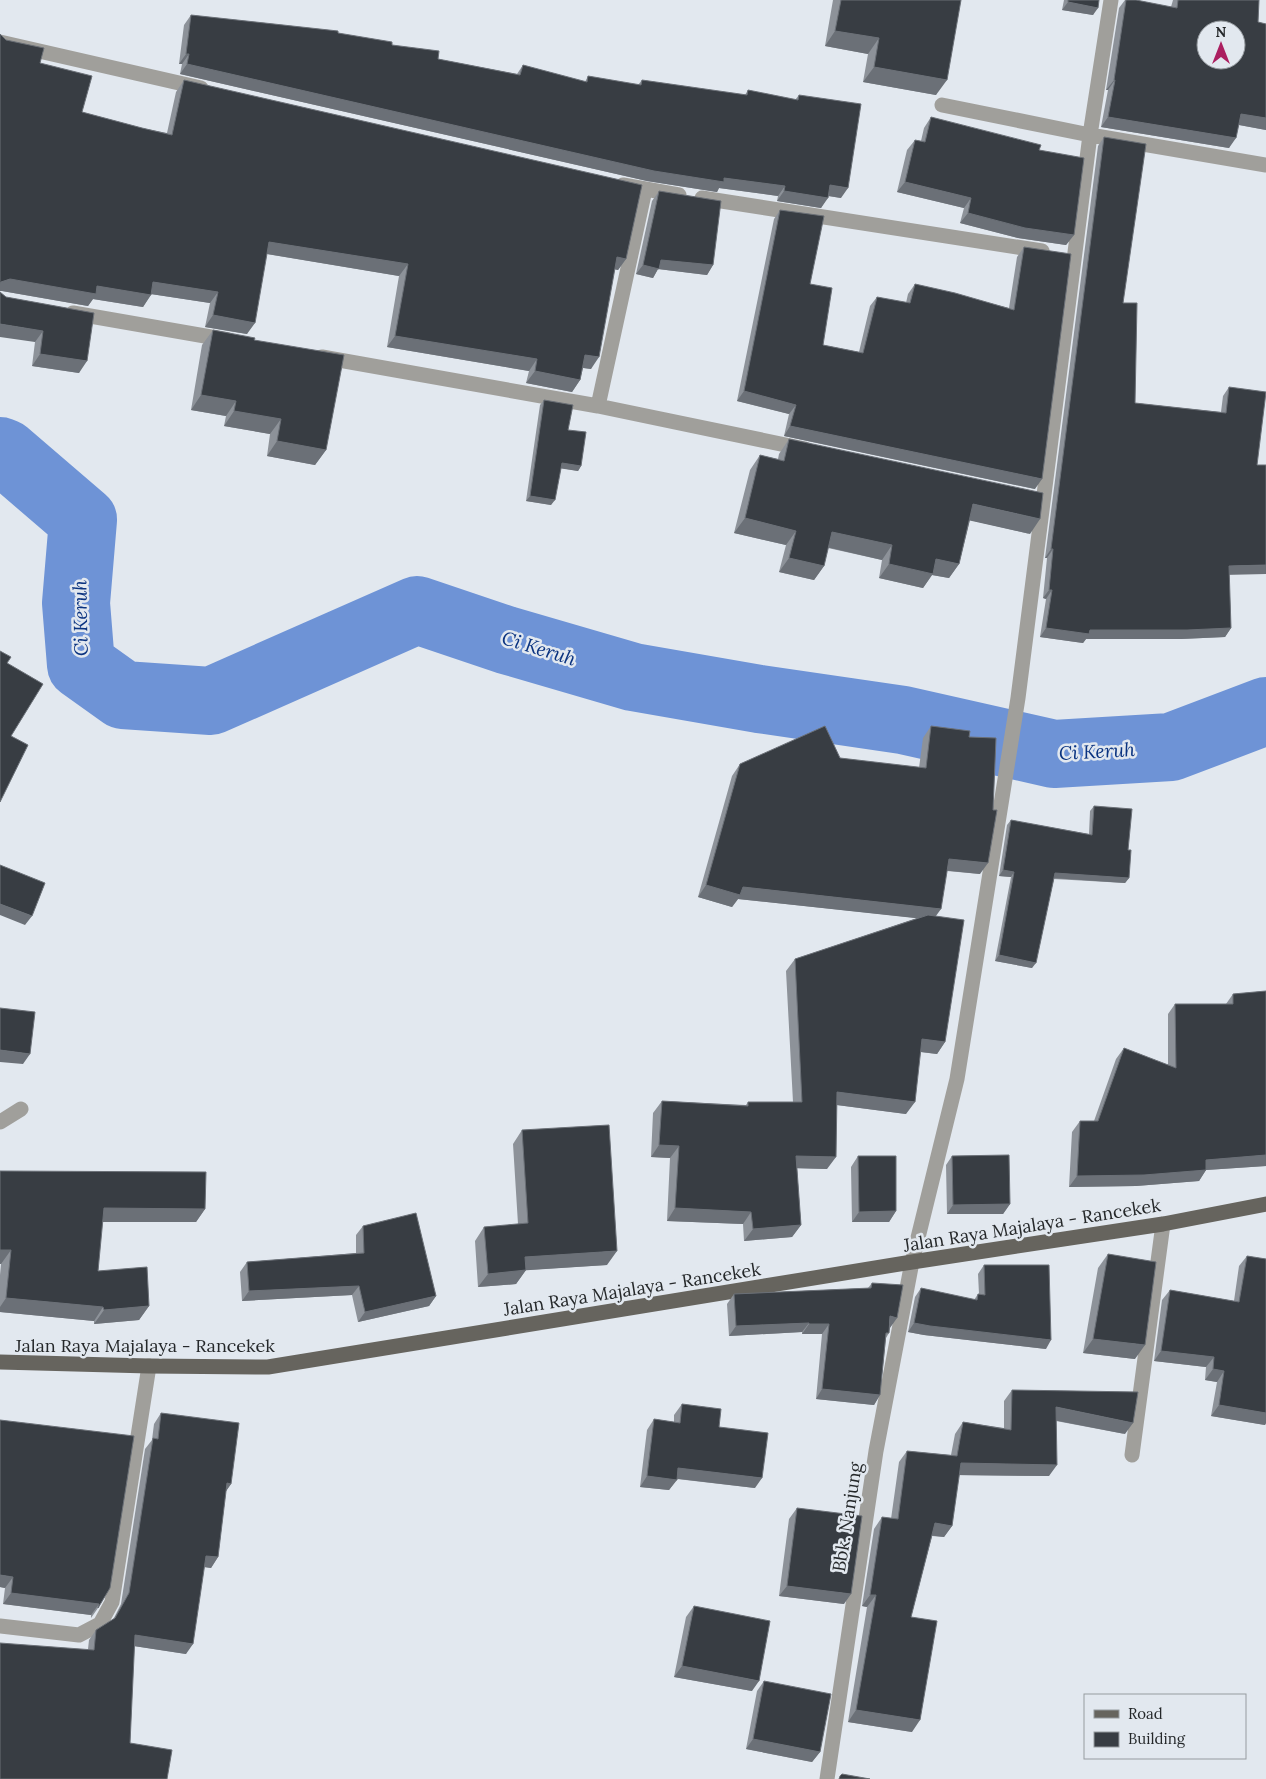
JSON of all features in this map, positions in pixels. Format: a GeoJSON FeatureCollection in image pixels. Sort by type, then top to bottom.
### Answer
{"type":"FeatureCollection","features":[{"type":"Feature","properties":{"kind":"main road","name":"Jalan Raya Majalaya - Rancekek"},"geometry":{"type":"LineString","coordinates":[[0,1362],[268,1367],[912,1262],[1163,1224],[1266,1204]]}},
{"type":"Feature","properties":{"kind":"street","name":"Bbk. Nanjung"},"geometry":{"type":"LineString","coordinates":[[827,1779],[876,1451],[912,1262],[957,1079],[1009,756],[1044,500],[1064,255],[1090,135],[1111,0]]}},
{"type":"Feature","properties":{"kind":"street"},"geometry":{"type":"LineString","coordinates":[[0,42],[220,93]]}},
{"type":"Feature","properties":{"kind":"street"},"geometry":{"type":"LineString","coordinates":[[942,105],[1090,135],[1266,165]]}},
{"type":"Feature","properties":{"kind":"street"},"geometry":{"type":"LineString","coordinates":[[606,181],[645,190],[1064,255]]}},
{"type":"Feature","properties":{"kind":"street"},"geometry":{"type":"LineString","coordinates":[[598,406],[645,190]]}},
{"type":"Feature","properties":{"kind":"street"},"geometry":{"type":"LineString","coordinates":[[59,310],[245,343]]}},
{"type":"Feature","properties":{"kind":"street"},"geometry":{"type":"LineString","coordinates":[[304,354],[598,406],[821,453]]}},
{"type":"Feature","properties":{"kind":"street"},"geometry":{"type":"LineString","coordinates":[[1025,496],[1044,500]]}},
{"type":"Feature","properties":{"kind":"street"},"geometry":{"type":"LineString","coordinates":[[0,1122],[21,1109]]}},
{"type":"Feature","properties":{"kind":"street"},"geometry":{"type":"LineString","coordinates":[[1132,1456],[1163,1224]]}},
{"type":"Feature","properties":{"kind":"street"},"geometry":{"type":"LineString","coordinates":[[0,1626],[80,1635],[100,1624],[112,1602],[149,1366]]}},
{"type":"Feature","properties":{"kind":"building"},"geometry":{"type":"Polygon","coordinates":[[[841,0],[961,0],[947,80],[874,67],[879,38],[835,31],[841,0]]]}},
{"type":"Feature","properties":{"kind":"building"},"geometry":{"type":"Polygon","coordinates":[[[1068,0],[1099,0],[1098,8],[1068,2],[1068,0]]]}},
{"type":"Feature","properties":{"kind":"building"},"geometry":{"type":"Polygon","coordinates":[[[1126,0],[1136,0],[1177,8],[1178,0],[1259,0],[1258,22],[1266,24],[1266,118],[1241,114],[1236,138],[1108,117],[1126,0]]]}},
{"type":"Feature","properties":{"kind":"building"},"geometry":{"type":"Polygon","coordinates":[[[191,15],[338,31],[338,33],[392,42],[392,45],[439,51],[438,59],[520,75],[523,65],[587,82],[588,76],[641,85],[642,80],[747,95],[748,90],[798,100],[799,95],[861,104],[848,188],[830,185],[828,198],[784,191],[785,186],[724,178],[724,182],[654,171],[187,64],[189,54],[186,54],[191,15]]]}},
{"type":"Feature","properties":{"kind":"building"},"geometry":{"type":"Polygon","coordinates":[[[0,34],[6,40],[44,48],[40,63],[92,76],[82,112],[142,128],[172,135],[184,80],[642,185],[626,259],[617,257],[599,357],[585,355],[580,380],[535,371],[537,359],[395,336],[408,264],[269,242],[255,323],[213,315],[218,292],[153,282],[151,295],[97,286],[96,294],[10,279],[0,284],[0,34]]]}},
{"type":"Feature","properties":{"kind":"building"},"geometry":{"type":"Polygon","coordinates":[[[931,117],[1041,145],[1039,150],[1084,158],[1074,235],[1025,228],[968,213],[971,198],[905,182],[915,140],[925,142],[931,117]]]}},
{"type":"Feature","properties":{"kind":"building"},"geometry":{"type":"Polygon","coordinates":[[[1104,137],[1146,144],[1123,303],[1137,303],[1135,403],[1226,413],[1229,387],[1266,392],[1257,465],[1266,465],[1266,565],[1229,566],[1231,628],[1090,630],[1089,634],[1046,628],[1052,590],[1049,590],[1053,549],[1051,549],[1104,137]]]}},
{"type":"Feature","properties":{"kind":"building"},"geometry":{"type":"Polygon","coordinates":[[[659,191],[721,201],[713,265],[661,260],[659,269],[643,265],[659,191]]]}},
{"type":"Feature","properties":{"kind":"building"},"geometry":{"type":"Polygon","coordinates":[[[780,210],[824,216],[810,284],[832,288],[823,345],[863,353],[877,297],[910,303],[915,284],[1014,310],[1024,247],[1071,254],[1042,479],[790,426],[796,405],[744,391],[780,210]]]}},
{"type":"Feature","properties":{"kind":"building"},"geometry":{"type":"Polygon","coordinates":[[[0,292],[6,297],[94,313],[87,361],[40,354],[43,331],[0,324],[0,292]]]}},
{"type":"Feature","properties":{"kind":"building"},"geometry":{"type":"Polygon","coordinates":[[[213,330],[255,338],[254,340],[344,355],[326,450],[277,441],[281,419],[234,411],[236,401],[201,395],[213,330]]]}},
{"type":"Feature","properties":{"kind":"building"},"geometry":{"type":"Polygon","coordinates":[[[544,400],[573,405],[568,430],[586,432],[581,466],[562,463],[555,500],[530,496],[544,400]]]}},
{"type":"Feature","properties":{"kind":"building"},"geometry":{"type":"Polygon","coordinates":[[[789,439],[1043,493],[1040,519],[973,504],[959,564],[936,559],[933,574],[889,564],[892,545],[832,532],[824,566],[789,558],[796,531],[745,518],[760,455],[784,461],[789,439]]]}},
{"type":"Feature","properties":{"kind":"building"},"geometry":{"type":"Polygon","coordinates":[[[0,651],[11,657],[7,663],[43,684],[11,736],[28,745],[0,802],[0,651]]]}},
{"type":"Feature","properties":{"kind":"building"},"geometry":{"type":"Polygon","coordinates":[[[825,726],[840,758],[926,768],[931,726],[970,731],[969,737],[996,738],[993,810],[997,810],[988,863],[949,859],[941,909],[743,887],[740,895],[706,885],[740,764],[825,726]]]}},
{"type":"Feature","properties":{"kind":"building"},"geometry":{"type":"Polygon","coordinates":[[[1094,806],[1132,809],[1128,850],[1131,850],[1129,878],[1055,873],[1036,963],[999,955],[1014,872],[1003,870],[1011,820],[1092,835],[1094,806]]]}},
{"type":"Feature","properties":{"kind":"building"},"geometry":{"type":"Polygon","coordinates":[[[0,865],[45,883],[32,916],[0,904],[0,865]]]}},
{"type":"Feature","properties":{"kind":"building"},"geometry":{"type":"Polygon","coordinates":[[[928,915],[964,920],[945,1042],[922,1039],[915,1102],[837,1092],[836,1157],[796,1156],[801,1225],[753,1229],[751,1212],[675,1208],[679,1146],[659,1145],[662,1101],[748,1106],[748,1102],[802,1102],[795,959],[928,915]]]}},
{"type":"Feature","properties":{"kind":"building"},"geometry":{"type":"Polygon","coordinates":[[[1266,991],[1266,1155],[1206,1160],[1206,1170],[1144,1175],[1077,1176],[1080,1121],[1098,1121],[1124,1048],[1176,1068],[1175,1004],[1233,1004],[1233,994],[1266,991]]]}},
{"type":"Feature","properties":{"kind":"building"},"geometry":{"type":"Polygon","coordinates":[[[0,1008],[35,1012],[30,1054],[0,1050],[0,1008]]]}},
{"type":"Feature","properties":{"kind":"building"},"geometry":{"type":"Polygon","coordinates":[[[609,1125],[617,1251],[525,1257],[526,1270],[488,1274],[484,1227],[528,1223],[522,1130],[609,1125]]]}},
{"type":"Feature","properties":{"kind":"building"},"geometry":{"type":"Polygon","coordinates":[[[1009,1155],[1010,1204],[953,1205],[952,1156],[1009,1155]]]}},
{"type":"Feature","properties":{"kind":"building"},"geometry":{"type":"Polygon","coordinates":[[[858,1156],[896,1156],[896,1211],[859,1212],[858,1156]]]}},
{"type":"Feature","properties":{"kind":"building"},"geometry":{"type":"Polygon","coordinates":[[[0,1171],[206,1172],[205,1209],[104,1208],[98,1271],[147,1267],[149,1306],[104,1310],[103,1307],[6,1298],[11,1250],[0,1250],[0,1171]]]}},
{"type":"Feature","properties":{"kind":"building"},"geometry":{"type":"Polygon","coordinates":[[[416,1213],[436,1296],[365,1312],[359,1286],[249,1291],[247,1262],[364,1253],[363,1226],[416,1213]]]}},
{"type":"Feature","properties":{"kind":"building"},"geometry":{"type":"Polygon","coordinates":[[[1108,1254],[1156,1262],[1145,1345],[1093,1339],[1108,1254]]]}},
{"type":"Feature","properties":{"kind":"building"},"geometry":{"type":"Polygon","coordinates":[[[1247,1256],[1266,1259],[1266,1413],[1219,1405],[1224,1371],[1213,1369],[1214,1357],[1161,1351],[1170,1290],[1239,1302],[1247,1256]]]}},
{"type":"Feature","properties":{"kind":"building"},"geometry":{"type":"Polygon","coordinates":[[[984,1265],[1049,1265],[1051,1340],[914,1323],[921,1288],[977,1300],[978,1294],[985,1295],[984,1265]]]}},
{"type":"Feature","properties":{"kind":"building"},"geometry":{"type":"Polygon","coordinates":[[[872,1283],[903,1285],[897,1318],[890,1316],[889,1333],[886,1333],[880,1395],[822,1389],[829,1324],[736,1326],[734,1294],[871,1288],[872,1283]]]}},
{"type":"Feature","properties":{"kind":"building"},"geometry":{"type":"Polygon","coordinates":[[[1012,1390],[1138,1392],[1133,1423],[1056,1407],[1057,1465],[961,1463],[952,1526],[935,1523],[911,1617],[937,1621],[920,1720],[856,1710],[876,1595],[870,1595],[882,1517],[898,1519],[907,1451],[957,1456],[963,1422],[1011,1430],[1012,1390]]]}},
{"type":"Feature","properties":{"kind":"building"},"geometry":{"type":"Polygon","coordinates":[[[682,1404],[721,1409],[719,1427],[768,1433],[762,1478],[678,1468],[677,1480],[647,1476],[654,1419],[680,1423],[682,1404]]]}},
{"type":"Feature","properties":{"kind":"building"},"geometry":{"type":"Polygon","coordinates":[[[161,1413],[239,1423],[231,1484],[227,1483],[218,1557],[206,1556],[193,1644],[135,1635],[130,1743],[172,1750],[167,1779],[0,1779],[0,1643],[94,1650],[96,1630],[115,1618],[129,1593],[153,1438],[158,1439],[161,1413]]]}},
{"type":"Feature","properties":{"kind":"building"},"geometry":{"type":"Polygon","coordinates":[[[0,1420],[134,1436],[110,1588],[98,1608],[99,1604],[11,1593],[13,1577],[0,1575],[0,1420]]]}},
{"type":"Feature","properties":{"kind":"building"},"geometry":{"type":"Polygon","coordinates":[[[797,1508],[862,1516],[851,1594],[787,1586],[797,1508]]]}},
{"type":"Feature","properties":{"kind":"building"},"geometry":{"type":"Polygon","coordinates":[[[694,1606],[770,1621],[759,1681],[682,1666],[694,1606]]]}},
{"type":"Feature","properties":{"kind":"building"},"geometry":{"type":"Polygon","coordinates":[[[764,1681],[831,1694],[820,1752],[753,1739],[764,1681]]]}},
{"type":"Feature","properties":{"kind":"building"},"geometry":{"type":"Polygon","coordinates":[[[842,1774],[870,1779],[839,1779],[842,1774]]]}},
{"type":"Feature","properties":{"kind":"waterway","name":"Ci Keruh"},"geometry":{"type":"LineString","coordinates":[[0,451],[5,453],[83,520],[76,603],[81,665],[123,695],[211,701],[417,610],[506,640],[633,677],[759,699],[903,720],[1054,754],[1171,747],[1266,711]]}}]}
